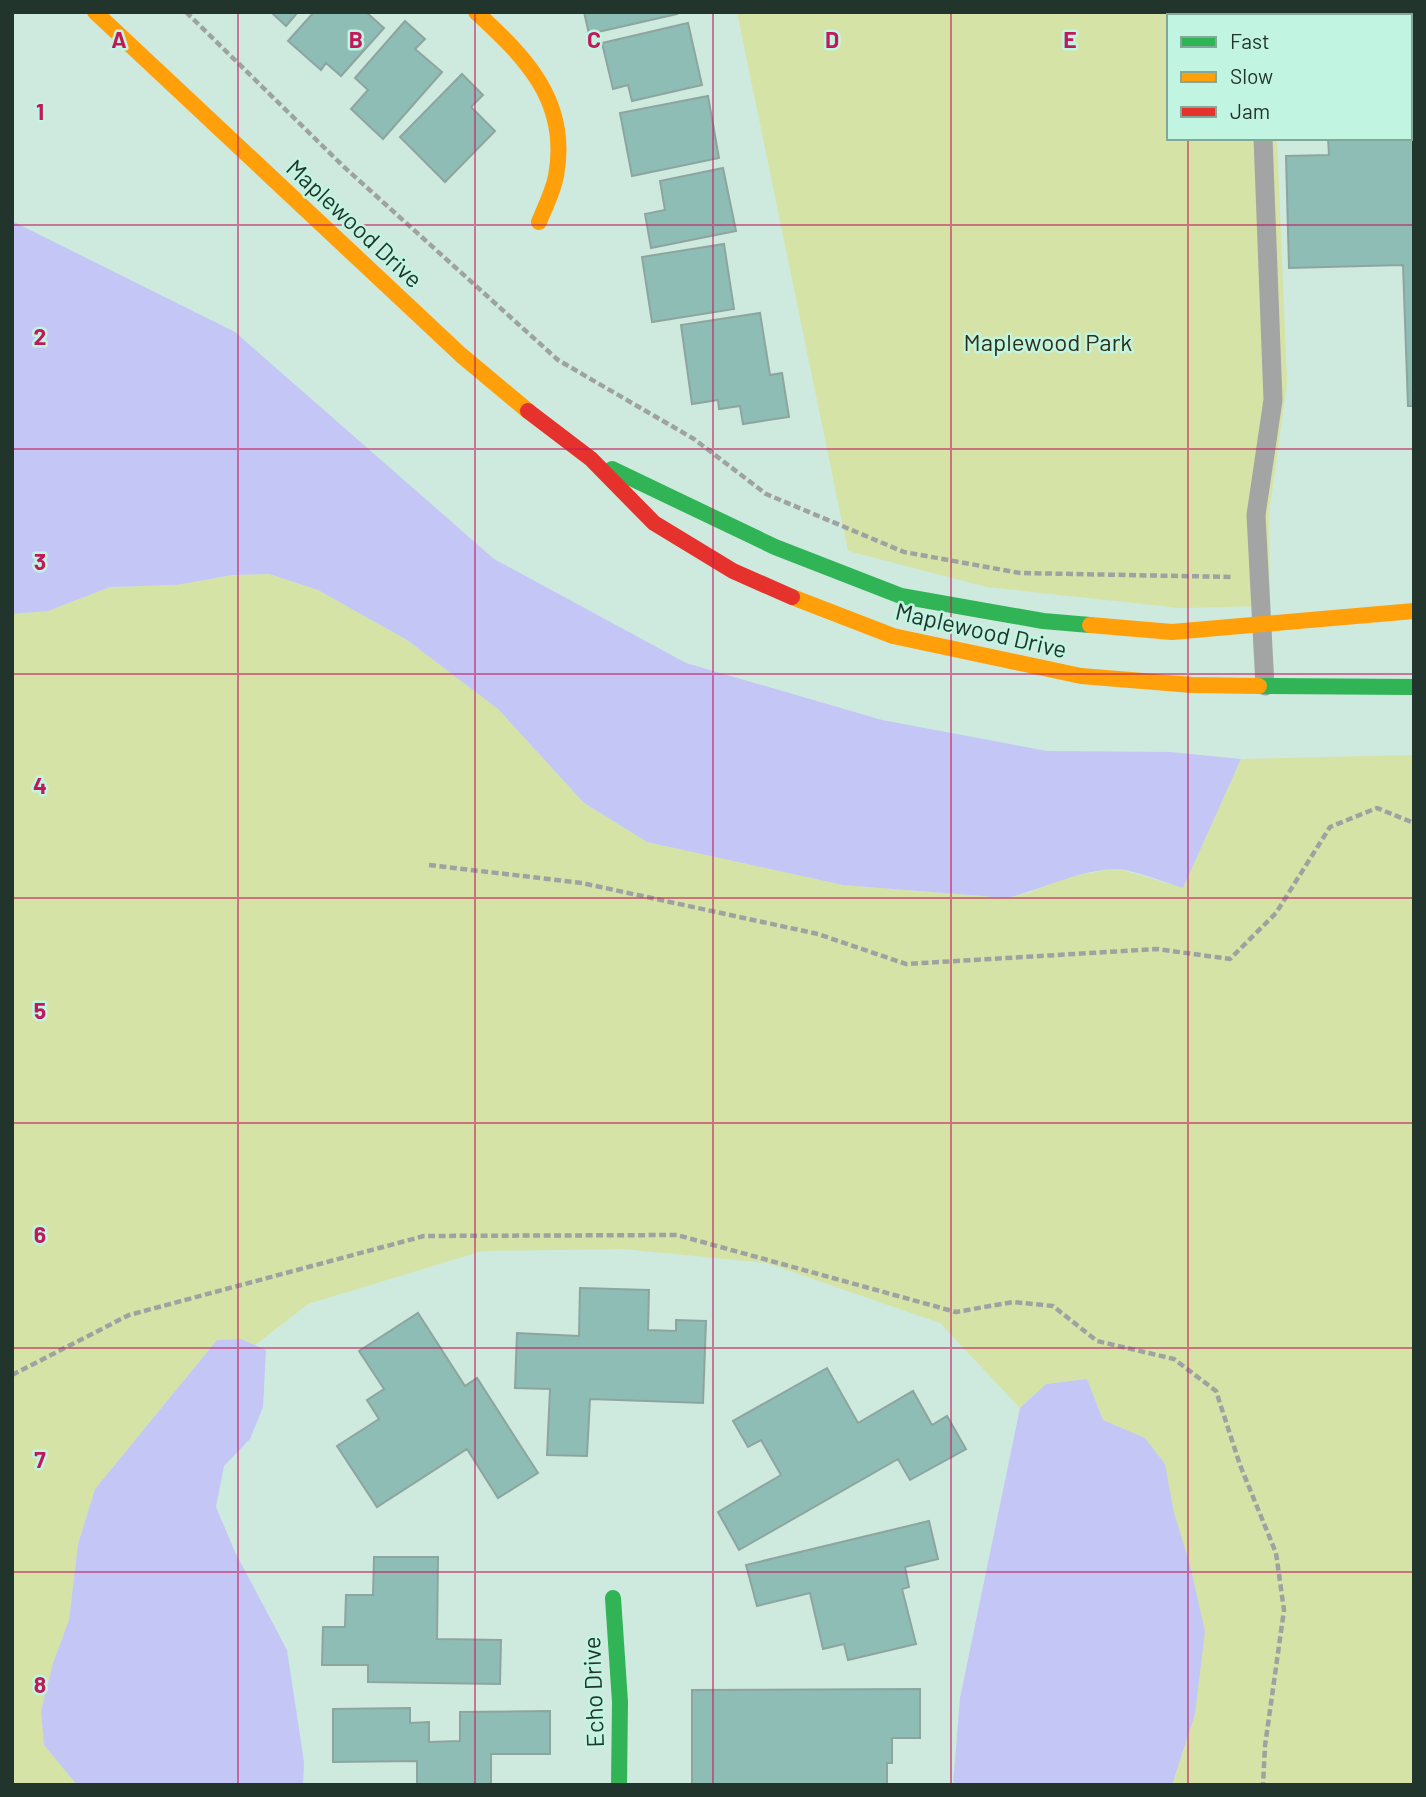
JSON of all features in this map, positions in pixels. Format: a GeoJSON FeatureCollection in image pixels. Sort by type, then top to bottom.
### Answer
{"type":"FeatureCollection","features":[{"type":"Feature","properties":{"kind":"street","name":"Maplewood Drive"},"geometry":{"type":"LineString","coordinates":[[95,12],[461,355],[536,418],[591,459],[654,523],[733,571],[821,610],[893,636],[1081,676],[1192,685],[1414,687]]}},
{"type":"Feature","properties":{"kind":"street"},"geometry":{"type":"LineString","coordinates":[[476,12],[527,61],[552,106],[558,154],[552,190],[539,222]]}},
{"type":"Feature","properties":{"kind":"street","name":"Maplewood Drive"},"geometry":{"type":"LineString","coordinates":[[591,459],[775,547],[901,596],[1043,621],[1172,632],[1414,611]]}},
{"type":"Feature","properties":{"kind":"street","name":"Echo Drive"},"geometry":{"type":"LineString","coordinates":[[613,1598],[620,1702],[619,1785]]}},
{"type":"Feature","properties":{"kind":"lane"},"geometry":{"type":"LineString","coordinates":[[1263,140],[1273,400],[1256,515],[1265,686]]}},
{"type":"Feature","properties":{"kind":"path"},"geometry":{"type":"LineString","coordinates":[[186,12],[343,166],[558,360],[694,439],[766,495],[904,552],[1020,573],[1233,577]]}},
{"type":"Feature","properties":{"kind":"path"},"geometry":{"type":"LineString","coordinates":[[429,865],[582,883],[818,934],[905,964],[1157,948],[1230,959],[1276,912],[1330,827],[1377,808],[1414,823]]}},
{"type":"Feature","properties":{"kind":"path"},"geometry":{"type":"LineString","coordinates":[[12,1375],[129,1315],[424,1236],[677,1235],[957,1312],[1013,1302],[1053,1306],[1097,1341],[1174,1359],[1216,1391],[1240,1465],[1276,1553],[1284,1609],[1265,1746],[1263,1785]]}},
{"type":"Feature","properties":{"kind":"green space","name":"Maplewood Park"},"geometry":{"type":"Polygon","coordinates":[[[737,12],[1414,12],[1414,96],[1412,14],[1167,14],[1167,140],[1277,140],[1287,383],[1269,515],[1270,606],[1180,608],[987,587],[848,551],[737,12]]]}},
{"type":"Feature","properties":{"kind":"green space"},"geometry":{"type":"Polygon","coordinates":[[[269,574],[318,590],[407,640],[498,709],[584,803],[647,842],[843,885],[1007,898],[1029,893],[1064,878],[1116,868],[1183,888],[1241,759],[1414,755],[1414,1785],[1172,1785],[1195,1714],[1189,1561],[1145,1438],[1103,1420],[1087,1379],[1046,1384],[1020,1408],[940,1323],[767,1263],[623,1249],[482,1251],[308,1304],[255,1345],[241,1339],[217,1340],[95,1489],[78,1544],[69,1620],[53,1663],[69,1775],[77,1785],[12,1785],[12,614],[48,611],[110,587],[176,585],[233,575],[269,574]]]}},
{"type":"Feature","properties":{"kind":"water"},"geometry":{"type":"Polygon","coordinates":[[[12,221],[235,332],[494,559],[686,663],[882,720],[1047,751],[1170,752],[1241,759],[1183,888],[1121,869],[1100,870],[1007,898],[843,885],[647,842],[584,803],[498,709],[407,640],[318,590],[269,574],[233,575],[176,585],[110,587],[48,611],[12,614],[12,221]]]}},
{"type":"Feature","properties":{"kind":"water"},"geometry":{"type":"Polygon","coordinates":[[[241,1339],[266,1350],[263,1407],[250,1439],[224,1466],[216,1507],[235,1552],[287,1650],[304,1762],[303,1785],[77,1785],[44,1745],[41,1711],[53,1663],[69,1620],[78,1544],[95,1489],[217,1340],[241,1339]]]}},
{"type":"Feature","properties":{"kind":"water"},"geometry":{"type":"Polygon","coordinates":[[[1087,1379],[1103,1420],[1145,1438],[1165,1464],[1174,1513],[1189,1561],[1205,1631],[1195,1714],[1172,1785],[953,1785],[960,1698],[1020,1408],[1046,1384],[1087,1379]]]}},
{"type":"Feature","properties":{"kind":"building"},"geometry":{"type":"Polygon","coordinates":[[[271,12],[298,12],[286,26],[271,12]]]}},
{"type":"Feature","properties":{"kind":"building"},"geometry":{"type":"Polygon","coordinates":[[[314,12],[366,12],[384,28],[341,76],[326,63],[321,70],[288,41],[314,12]]]}},
{"type":"Feature","properties":{"kind":"building"},"geometry":{"type":"Polygon","coordinates":[[[584,12],[676,12],[677,14],[589,34],[584,12]]]}},
{"type":"Feature","properties":{"kind":"building"},"geometry":{"type":"Polygon","coordinates":[[[405,21],[425,39],[415,49],[442,72],[383,139],[351,109],[368,90],[355,78],[405,21]]]}},
{"type":"Feature","properties":{"kind":"building"},"geometry":{"type":"Polygon","coordinates":[[[688,23],[702,85],[632,101],[628,85],[613,89],[602,43],[688,23]]]}},
{"type":"Feature","properties":{"kind":"building"},"geometry":{"type":"Polygon","coordinates":[[[462,74],[483,95],[471,107],[495,131],[445,182],[400,137],[462,74]]]}},
{"type":"Feature","properties":{"kind":"building"},"geometry":{"type":"Polygon","coordinates":[[[708,96],[719,158],[632,176],[620,113],[708,96]]]}},
{"type":"Feature","properties":{"kind":"building"},"geometry":{"type":"Polygon","coordinates":[[[1414,96],[1414,406],[1408,406],[1403,265],[1289,268],[1286,156],[1329,155],[1328,140],[1412,140],[1414,96]]]}},
{"type":"Feature","properties":{"kind":"building"},"geometry":{"type":"Polygon","coordinates":[[[723,168],[736,231],[651,248],[645,214],[665,210],[660,181],[723,168]]]}},
{"type":"Feature","properties":{"kind":"building"},"geometry":{"type":"Polygon","coordinates":[[[724,244],[734,309],[652,322],[642,257],[724,244]]]}},
{"type":"Feature","properties":{"kind":"building"},"geometry":{"type":"Polygon","coordinates":[[[760,313],[770,375],[782,373],[789,417],[743,424],[740,406],[719,409],[718,400],[692,404],[681,325],[760,313]]]}},
{"type":"Feature","properties":{"kind":"building"},"geometry":{"type":"Polygon","coordinates":[[[580,1288],[649,1290],[648,1330],[676,1331],[676,1320],[706,1321],[703,1403],[590,1399],[587,1456],[547,1455],[550,1389],[515,1388],[517,1333],[579,1336],[580,1288]]]}},
{"type":"Feature","properties":{"kind":"building"},"geometry":{"type":"Polygon","coordinates":[[[418,1313],[465,1386],[477,1378],[538,1473],[498,1498],[467,1449],[377,1507],[337,1446],[379,1419],[367,1400],[384,1389],[359,1351],[418,1313]]]}},
{"type":"Feature","properties":{"kind":"building"},"geometry":{"type":"Polygon","coordinates":[[[827,1368],[858,1423],[913,1391],[932,1425],[947,1416],[966,1449],[910,1480],[898,1459],[739,1550],[718,1512],[781,1475],[761,1440],[748,1447],[733,1421],[827,1368]]]}},
{"type":"Feature","properties":{"kind":"building"},"geometry":{"type":"Polygon","coordinates":[[[929,1521],[938,1559],[905,1567],[909,1587],[902,1589],[916,1644],[848,1660],[844,1644],[823,1649],[810,1593],[757,1606],[746,1565],[929,1521]]]}},
{"type":"Feature","properties":{"kind":"building"},"geometry":{"type":"Polygon","coordinates":[[[374,1557],[438,1557],[437,1639],[501,1640],[500,1684],[368,1682],[368,1665],[322,1665],[323,1627],[345,1627],[346,1595],[373,1595],[374,1557]]]}},
{"type":"Feature","properties":{"kind":"building"},"geometry":{"type":"Polygon","coordinates":[[[920,1689],[920,1738],[892,1738],[892,1763],[887,1763],[887,1785],[692,1785],[692,1690],[920,1689]]]}},
{"type":"Feature","properties":{"kind":"building"},"geometry":{"type":"Polygon","coordinates":[[[410,1708],[410,1723],[429,1722],[429,1742],[460,1741],[460,1712],[550,1711],[550,1754],[491,1754],[491,1785],[417,1785],[417,1761],[333,1762],[333,1709],[410,1708]]]}},
{"type":"Feature","properties":{"kind":"traffic: fast"},"geometry":{"type":"LineString","coordinates":[[612,469],[775,547],[901,596],[1043,621],[1090,625]]}},
{"type":"Feature","properties":{"kind":"traffic: fast"},"geometry":{"type":"LineString","coordinates":[[1259,686],[1414,687]]}},
{"type":"Feature","properties":{"kind":"traffic: fast"},"geometry":{"type":"LineString","coordinates":[[613,1598],[620,1702],[619,1785]]}},
{"type":"Feature","properties":{"kind":"traffic: slow"},"geometry":{"type":"LineString","coordinates":[[95,12],[461,355],[528,411]]}},
{"type":"Feature","properties":{"kind":"traffic: slow"},"geometry":{"type":"LineString","coordinates":[[476,12],[527,64],[550,103],[559,149],[555,182],[539,222]]}},
{"type":"Feature","properties":{"kind":"traffic: slow"},"geometry":{"type":"LineString","coordinates":[[792,597],[893,636],[1081,676],[1192,685],[1259,686]]}},
{"type":"Feature","properties":{"kind":"traffic: slow"},"geometry":{"type":"LineString","coordinates":[[1090,625],[1172,632],[1414,611]]}},
{"type":"Feature","properties":{"kind":"traffic: jam"},"geometry":{"type":"LineString","coordinates":[[528,411],[591,459],[654,523],[733,571],[792,597]]}}]}
